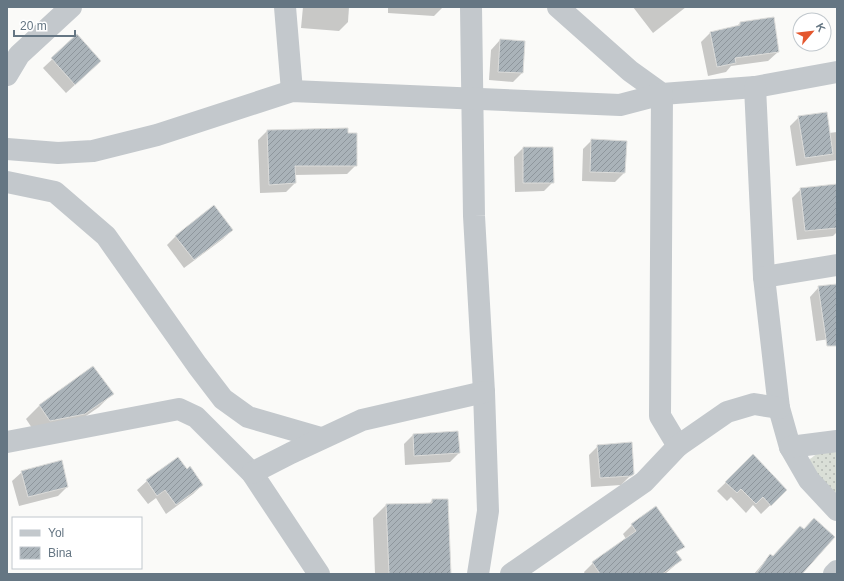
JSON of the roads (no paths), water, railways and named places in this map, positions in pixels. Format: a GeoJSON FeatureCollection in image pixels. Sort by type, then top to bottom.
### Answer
{"type":"FeatureCollection","features":[{"type":"Feature","properties":{"kind":"street"},"geometry":{"type":"LineString","coordinates":[[7,75],[19,54],[71,7]]}},
{"type":"Feature","properties":{"kind":"street"},"geometry":{"type":"LineString","coordinates":[[285,7],[292,91]]}},
{"type":"Feature","properties":{"kind":"street"},"geometry":{"type":"LineString","coordinates":[[471,7],[474,216],[484,392],[488,511],[484,573]]}},
{"type":"Feature","properties":{"kind":"street"},"geometry":{"type":"LineString","coordinates":[[571,11],[630,71],[662,94]]}},
{"type":"Feature","properties":{"kind":"street"},"geometry":{"type":"LineString","coordinates":[[7,149],[58,153],[93,150],[157,136],[292,91],[620,105],[662,94],[755,87],[837,72]]}},
{"type":"Feature","properties":{"kind":"street"},"geometry":{"type":"LineString","coordinates":[[755,87],[764,277],[779,408],[790,446],[809,480],[837,510]]}},
{"type":"Feature","properties":{"kind":"street"},"geometry":{"type":"LineString","coordinates":[[662,94],[660,416],[678,446]]}},
{"type":"Feature","properties":{"kind":"street"},"geometry":{"type":"LineString","coordinates":[[7,182],[55,192],[106,236],[197,365],[224,399],[248,417],[321,438]]}},
{"type":"Feature","properties":{"kind":"street"},"geometry":{"type":"LineString","coordinates":[[764,277],[837,265]]}},
{"type":"Feature","properties":{"kind":"street"},"geometry":{"type":"LineString","coordinates":[[252,473],[321,438],[362,420],[484,392]]}},
{"type":"Feature","properties":{"kind":"street"},"geometry":{"type":"LineString","coordinates":[[511,574],[644,482],[678,446],[727,412],[754,404],[779,408]]}},
{"type":"Feature","properties":{"kind":"street"},"geometry":{"type":"LineString","coordinates":[[7,442],[179,409],[196,417],[252,473],[320,574]]}},
{"type":"Feature","properties":{"kind":"street"},"geometry":{"type":"LineString","coordinates":[[790,446],[837,441]]}},
{"type":"Feature","properties":{"kind":"street"},"geometry":{"type":"LineString","coordinates":[[834,574],[837,571]]}}]}
